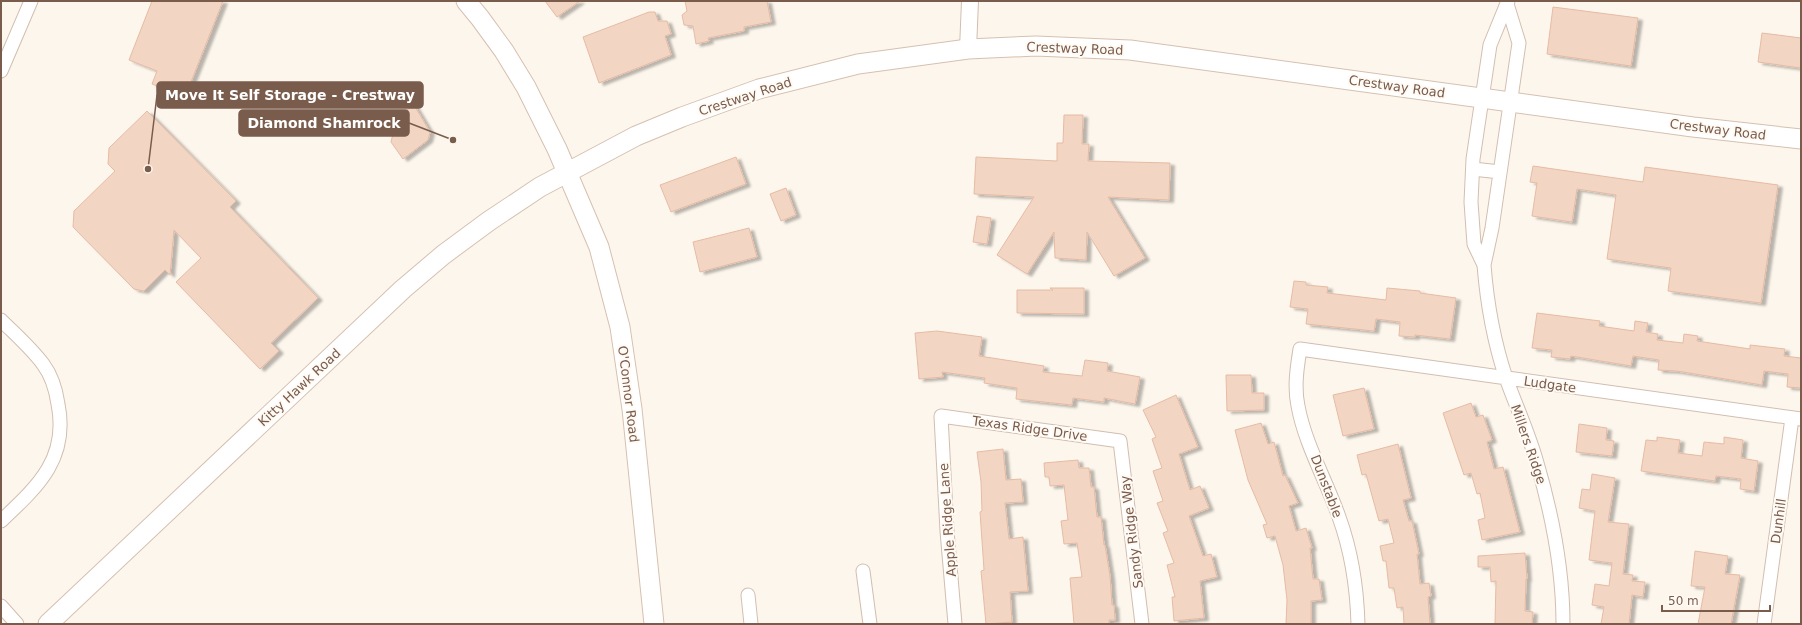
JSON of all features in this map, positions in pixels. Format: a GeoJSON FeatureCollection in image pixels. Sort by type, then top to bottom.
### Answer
{"type":"FeatureCollection","features":[{"type":"Feature","properties":{"kind":"main road"},"geometry":{"type":"LineString","coordinates":[[466,1],[514,66],[555,144],[567,173]]}},
{"type":"Feature","properties":{"kind":"main road","name":"Crestway Road"},"geometry":{"type":"LineString","coordinates":[[567,173],[636,136],[682,117],[759,89],[858,64],[968,49],[1036,46],[1130,50],[1511,102],[1801,139]]}},
{"type":"Feature","properties":{"kind":"main road","name":"Kitty Hawk Road"},"geometry":{"type":"LineString","coordinates":[[48,624],[403,289],[443,255],[489,221],[540,187],[567,173]]}},
{"type":"Feature","properties":{"kind":"main road","name":"O'Connor Road"},"geometry":{"type":"LineString","coordinates":[[567,173],[599,247],[620,327],[632,409],[654,624]]}},
{"type":"Feature","properties":{"kind":"street"},"geometry":{"type":"LineString","coordinates":[[1,71],[31,1]]}},
{"type":"Feature","properties":{"kind":"street"},"geometry":{"type":"LineString","coordinates":[[968,49],[970,1]]}},
{"type":"Feature","properties":{"kind":"street","name":"Millers Ridge"},"geometry":{"type":"LineString","coordinates":[[1508,2],[1490,45],[1481,98],[1473,169],[1472,202],[1474,244],[1484,265],[1488,298],[1498,350],[1506,378],[1537,462],[1547,499],[1561,582],[1563,624]]}},
{"type":"Feature","properties":{"kind":"street","name":"Millers Ridge"},"geometry":{"type":"LineString","coordinates":[[1484,265],[1492,228],[1519,43],[1508,2]]}},
{"type":"Feature","properties":{"kind":"street"},"geometry":{"type":"LineString","coordinates":[[1473,169],[1500,172]]}},
{"type":"Feature","properties":{"kind":"street"},"geometry":{"type":"LineString","coordinates":[[1,320],[43,364],[51,377],[59,408],[61,430],[52,462],[43,478],[34,490],[1,521]]}},
{"type":"Feature","properties":{"kind":"street","name":"Ludgate"},"geometry":{"type":"LineString","coordinates":[[1300,349],[1797,419]]}},
{"type":"Feature","properties":{"kind":"street","name":"Dunstable"},"geometry":{"type":"LineString","coordinates":[[1300,349],[1296,376],[1298,405],[1303,424],[1340,518],[1350,559],[1358,624]]}},
{"type":"Feature","properties":{"kind":"street","name":"Texas Ridge Drive"},"geometry":{"type":"LineString","coordinates":[[941,416],[1120,441]]}},
{"type":"Feature","properties":{"kind":"street","name":"Apple Ridge Lane"},"geometry":{"type":"LineString","coordinates":[[941,416],[947,531],[955,624]]}},
{"type":"Feature","properties":{"kind":"street","name":"Dunhill"},"geometry":{"type":"LineString","coordinates":[[1764,624],[1797,419]]}},
{"type":"Feature","properties":{"kind":"street","name":"Sandy Ridge Way"},"geometry":{"type":"LineString","coordinates":[[1120,441],[1142,624]]}},
{"type":"Feature","properties":{"kind":"street"},"geometry":{"type":"LineString","coordinates":[[863,571],[870,624]]}},
{"type":"Feature","properties":{"kind":"street"},"geometry":{"type":"LineString","coordinates":[[748,595],[751,624]]}},
{"type":"Feature","properties":{"kind":"street"},"geometry":{"type":"LineString","coordinates":[[1,606],[17,624]]}},
{"type":"Feature","properties":{"kind":"building"},"geometry":{"type":"Polygon","coordinates":[[[152,1],[223,1],[185,97],[152,84],[157,71],[129,60],[152,1]]]}},
{"type":"Feature","properties":{"kind":"building"},"geometry":{"type":"Polygon","coordinates":[[[545,1],[580,1],[557,17],[545,1]]]}},
{"type":"Feature","properties":{"kind":"building"},"geometry":{"type":"Polygon","coordinates":[[[685,1],[767,1],[771,22],[744,27],[744,31],[708,38],[709,41],[696,44],[693,26],[684,25],[682,15],[687,11],[685,1]]]}},
{"type":"Feature","properties":{"kind":"building"},"geometry":{"type":"Polygon","coordinates":[[[1553,7],[1638,18],[1631,66],[1547,54],[1553,7]]]}},
{"type":"Feature","properties":{"kind":"building"},"geometry":{"type":"Polygon","coordinates":[[[649,12],[655,12],[658,21],[667,21],[671,34],[665,36],[671,55],[599,83],[583,37],[649,12]]]}},
{"type":"Feature","properties":{"kind":"building"},"geometry":{"type":"Polygon","coordinates":[[[1762,33],[1801,38],[1801,68],[1758,62],[1762,33]]]}},
{"type":"Feature","properties":{"kind":"building"},"geometry":{"type":"Polygon","coordinates":[[[414,105],[430,132],[428,140],[403,159],[391,142],[397,117],[414,105]]]}},
{"type":"Feature","properties":{"kind":"building"},"geometry":{"type":"Polygon","coordinates":[[[147,111],[236,201],[230,207],[318,298],[271,343],[279,351],[260,369],[176,282],[201,258],[174,230],[170,275],[165,270],[144,291],[134,289],[73,227],[74,211],[115,171],[108,164],[109,148],[147,111]]]}},
{"type":"Feature","properties":{"kind":"building"},"geometry":{"type":"Polygon","coordinates":[[[1064,115],[1083,115],[1082,144],[1089,144],[1088,161],[1170,163],[1169,200],[1108,197],[1145,258],[1114,276],[1087,232],[1086,260],[1055,258],[1054,232],[1027,274],[997,255],[1034,197],[974,194],[976,157],[1057,161],[1057,143],[1063,143],[1064,115]]]}},
{"type":"Feature","properties":{"kind":"building"},"geometry":{"type":"Polygon","coordinates":[[[736,157],[746,184],[671,212],[660,185],[736,157]]]}},
{"type":"Feature","properties":{"kind":"building"},"geometry":{"type":"Polygon","coordinates":[[[1533,166],[1643,182],[1645,167],[1778,185],[1761,303],[1668,291],[1671,268],[1607,259],[1616,195],[1577,189],[1572,222],[1532,216],[1537,183],[1530,182],[1533,166]]]}},
{"type":"Feature","properties":{"kind":"building"},"geometry":{"type":"Polygon","coordinates":[[[786,188],[796,215],[781,221],[770,194],[786,188]]]}},
{"type":"Feature","properties":{"kind":"building"},"geometry":{"type":"Polygon","coordinates":[[[977,216],[991,218],[987,244],[973,242],[977,216]]]}},
{"type":"Feature","properties":{"kind":"building"},"geometry":{"type":"Polygon","coordinates":[[[749,228],[757,257],[700,272],[693,242],[749,228]]]}},
{"type":"Feature","properties":{"kind":"building"},"geometry":{"type":"Polygon","coordinates":[[[1294,281],[1306,282],[1306,285],[1328,287],[1327,293],[1386,300],[1387,288],[1420,291],[1420,293],[1456,298],[1450,339],[1415,335],[1415,337],[1399,336],[1400,322],[1376,319],[1374,331],[1306,324],[1308,309],[1290,307],[1294,281]]]}},
{"type":"Feature","properties":{"kind":"building"},"geometry":{"type":"Polygon","coordinates":[[[1050,288],[1084,288],[1084,314],[1017,313],[1017,290],[1053,290],[1050,288]]]}},
{"type":"Feature","properties":{"kind":"building"},"geometry":{"type":"Polygon","coordinates":[[[1537,313],[1600,321],[1599,326],[1634,331],[1635,321],[1648,323],[1646,332],[1658,334],[1657,340],[1683,343],[1684,334],[1698,336],[1697,341],[1750,349],[1750,345],[1785,349],[1784,356],[1801,358],[1801,388],[1787,387],[1788,374],[1764,371],[1762,385],[1677,371],[1658,370],[1659,360],[1633,356],[1631,366],[1571,356],[1570,359],[1551,357],[1552,350],[1532,348],[1537,313]]]}},
{"type":"Feature","properties":{"kind":"building"},"geometry":{"type":"Polygon","coordinates":[[[937,331],[982,337],[979,356],[1044,366],[1043,372],[1082,376],[1085,360],[1108,363],[1107,371],[1140,377],[1135,404],[1104,398],[1104,402],[1073,398],[1072,405],[1016,399],[1017,388],[984,383],[985,378],[942,372],[943,377],[919,379],[915,333],[937,331]]]}},
{"type":"Feature","properties":{"kind":"building"},"geometry":{"type":"Polygon","coordinates":[[[1226,375],[1251,375],[1252,393],[1264,393],[1264,410],[1227,411],[1226,375]]]}},
{"type":"Feature","properties":{"kind":"building"},"geometry":{"type":"Polygon","coordinates":[[[1364,388],[1374,429],[1343,436],[1333,395],[1364,388]]]}},
{"type":"Feature","properties":{"kind":"building"},"geometry":{"type":"Polygon","coordinates":[[[1176,395],[1198,447],[1179,454],[1190,490],[1200,486],[1209,508],[1189,516],[1203,556],[1211,554],[1217,577],[1200,581],[1204,618],[1174,621],[1172,597],[1175,597],[1167,565],[1174,563],[1163,533],[1168,531],[1157,503],[1163,501],[1153,471],[1162,468],[1152,439],[1156,437],[1143,410],[1176,395]]]}},
{"type":"Feature","properties":{"kind":"building"},"geometry":{"type":"Polygon","coordinates":[[[1471,403],[1476,417],[1483,415],[1492,440],[1487,442],[1494,469],[1503,467],[1520,532],[1482,540],[1478,520],[1485,518],[1480,493],[1477,494],[1471,473],[1464,475],[1443,413],[1471,403]]]}},
{"type":"Feature","properties":{"kind":"building"},"geometry":{"type":"Polygon","coordinates":[[[1261,423],[1268,444],[1274,442],[1283,476],[1285,475],[1298,503],[1289,506],[1296,531],[1306,528],[1312,548],[1310,548],[1313,579],[1319,579],[1322,600],[1311,601],[1311,624],[1286,624],[1287,600],[1283,565],[1275,536],[1267,538],[1263,525],[1267,524],[1248,480],[1235,430],[1261,423]]]}},
{"type":"Feature","properties":{"kind":"building"},"geometry":{"type":"Polygon","coordinates":[[[1579,424],[1607,428],[1606,440],[1614,441],[1612,456],[1576,452],[1579,424]]]}},
{"type":"Feature","properties":{"kind":"building"},"geometry":{"type":"Polygon","coordinates":[[[1657,437],[1680,440],[1678,453],[1702,456],[1704,442],[1724,444],[1724,437],[1743,440],[1741,458],[1758,461],[1754,491],[1740,489],[1741,479],[1716,476],[1715,481],[1641,471],[1646,440],[1657,441],[1657,437]]]}},
{"type":"Feature","properties":{"kind":"building"},"geometry":{"type":"Polygon","coordinates":[[[1398,444],[1411,498],[1403,500],[1409,521],[1412,521],[1419,554],[1417,554],[1420,584],[1429,583],[1431,596],[1428,597],[1430,624],[1404,624],[1403,607],[1397,608],[1394,588],[1389,588],[1386,561],[1383,561],[1380,546],[1394,543],[1388,519],[1379,521],[1366,474],[1362,475],[1357,455],[1398,444]]]}},
{"type":"Feature","properties":{"kind":"building"},"geometry":{"type":"Polygon","coordinates":[[[1003,449],[1006,480],[1021,479],[1023,502],[1005,503],[1009,539],[1023,537],[1028,591],[1010,592],[1012,622],[986,624],[981,571],[984,570],[980,512],[982,511],[981,482],[977,452],[1003,449]]]}},
{"type":"Feature","properties":{"kind":"building"},"geometry":{"type":"Polygon","coordinates":[[[1078,460],[1079,468],[1089,468],[1091,487],[1094,487],[1097,517],[1101,517],[1104,545],[1110,576],[1112,605],[1114,605],[1115,620],[1109,620],[1109,624],[1074,624],[1070,578],[1082,577],[1077,543],[1064,544],[1061,521],[1068,520],[1064,485],[1050,486],[1049,477],[1045,477],[1044,463],[1078,460]]]}},
{"type":"Feature","properties":{"kind":"building"},"geometry":{"type":"Polygon","coordinates":[[[1592,474],[1615,478],[1608,522],[1629,524],[1623,574],[1633,575],[1632,581],[1645,582],[1643,597],[1632,595],[1629,624],[1601,624],[1604,607],[1592,605],[1595,584],[1609,586],[1612,563],[1589,560],[1595,511],[1579,508],[1582,489],[1590,490],[1592,474]]]}},
{"type":"Feature","properties":{"kind":"building"},"geometry":{"type":"Polygon","coordinates":[[[1695,551],[1728,556],[1725,574],[1740,575],[1731,624],[1698,624],[1705,587],[1691,586],[1695,551]]]}},
{"type":"Feature","properties":{"kind":"building"},"geometry":{"type":"Polygon","coordinates":[[[1525,553],[1527,579],[1525,611],[1533,612],[1532,624],[1495,624],[1496,581],[1491,582],[1490,567],[1478,567],[1478,556],[1525,553]]]}},
{"type":"Feature","properties":{"kind":"place","name":"Diamond Shamrock"},"geometry":{"type":"Point","coordinates":[453,140]}},
{"type":"Feature","properties":{"kind":"place","name":"Move It Self Storage - Crestway"},"geometry":{"type":"Point","coordinates":[148,169]}}]}
